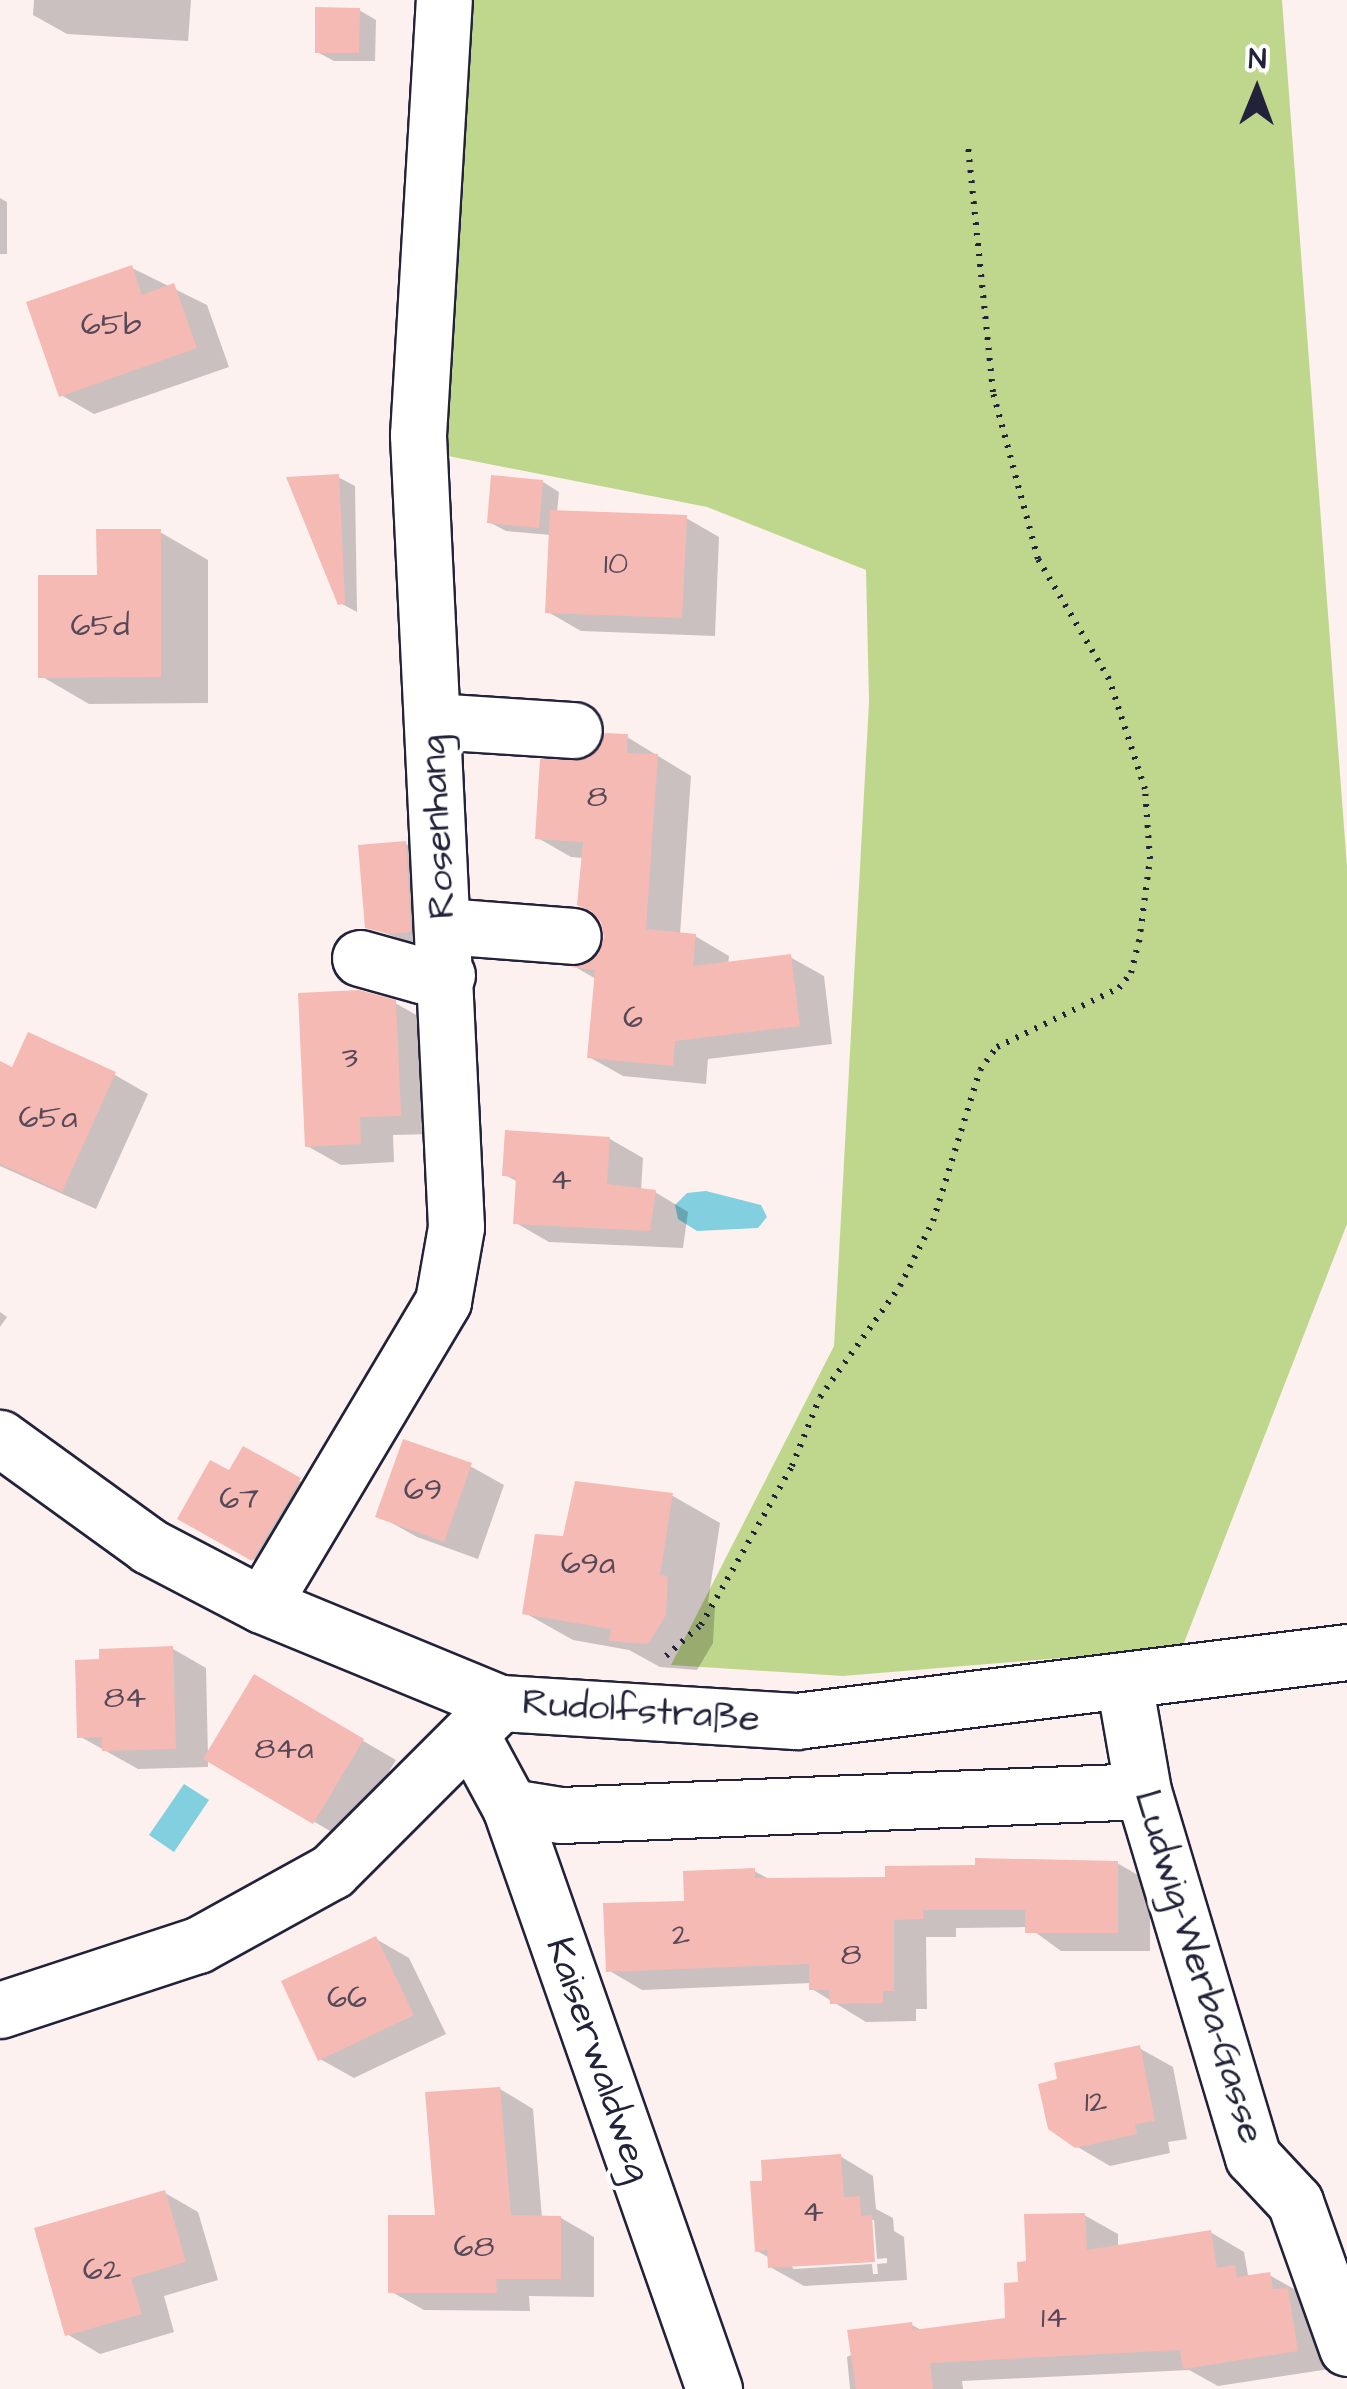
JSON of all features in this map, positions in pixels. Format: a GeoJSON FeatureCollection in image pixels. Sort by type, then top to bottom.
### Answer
{"type":"FeatureCollection","features":[{"type":"Feature","properties":{"kind":"street","name":"Rosenhang"},"geometry":{"type":"LineString","coordinates":[[262,1604],[444,1301],[456,1227],[418,435],[444,0]]}},
{"type":"Feature","properties":{"kind":"street"},"geometry":{"type":"LineString","coordinates":[[433,722],[574,730]]}},
{"type":"Feature","properties":{"kind":"street"},"geometry":{"type":"LineString","coordinates":[[360,958],[421,975],[445,950],[573,936]]}},
{"type":"Feature","properties":{"kind":"street","name":"Rudolfstraße"},"geometry":{"type":"LineString","coordinates":[[0,1438],[149,1546],[486,1719],[629,1711],[796,1721],[1347,1652]]}},
{"type":"Feature","properties":{"kind":"street","name":"Ludwig-Werba-Gasse"},"geometry":{"type":"LineString","coordinates":[[1124,1682],[1142,1791],[1252,2157],[1295,2202],[1347,2348]]}},
{"type":"Feature","properties":{"kind":"street"},"geometry":{"type":"LineString","coordinates":[[0,2010],[198,1945],[332,1871],[486,1719]]}},
{"type":"Feature","properties":{"kind":"street","name":"Kaiserwaldweg"},"geometry":{"type":"LineString","coordinates":[[486,1719],[510,1806],[714,2389]]}},
{"type":"Feature","properties":{"kind":"street"},"geometry":{"type":"LineString","coordinates":[[510,1806],[561,1815],[1142,1791]]}},
{"type":"Feature","properties":{"kind":"path"},"geometry":{"type":"LineString","coordinates":[[629,1711],[658,1662],[701,1624],[792,1466],[820,1397],[900,1286],[933,1221],[980,1070],[998,1047],[1119,988],[1130,974],[1139,942],[1150,859],[1145,789],[1109,678],[1038,559],[994,392],[968,144]]}},
{"type":"Feature","properties":{"kind":"green space"},"geometry":{"type":"Polygon","coordinates":[[[466,0],[1282,0],[1347,867],[1347,1224],[1182,1648],[843,1676],[671,1665],[834,1346],[869,702],[866,570],[707,507],[438,454],[466,0]]]}},
{"type":"Feature","properties":{"kind":"water"},"geometry":{"type":"Polygon","coordinates":[[[706,1191],[761,1205],[767,1217],[758,1228],[697,1231],[678,1219],[675,1205],[687,1193],[706,1191]]]}},
{"type":"Feature","properties":{"kind":"water"},"geometry":{"type":"Polygon","coordinates":[[[184,1784],[209,1800],[174,1852],[149,1835],[184,1784]]]}},
{"type":"Feature","properties":{"kind":"building"},"geometry":{"type":"Polygon","coordinates":[[[315,7],[360,8],[359,53],[315,53],[315,7]]]}},
{"type":"Feature","properties":{"kind":"building"},"geometry":{"type":"Polygon","coordinates":[[[132,265],[142,295],[174,283],[197,348],[59,397],[26,302],[132,265]]]}},
{"type":"Feature","properties":{"kind":"building"},"geometry":{"type":"Polygon","coordinates":[[[339,474],[345,603],[338,605],[286,477],[339,474]]]}},
{"type":"Feature","properties":{"kind":"building"},"geometry":{"type":"Polygon","coordinates":[[[491,475],[543,480],[539,528],[487,523],[491,475]]]}},
{"type":"Feature","properties":{"kind":"building"},"geometry":{"type":"Polygon","coordinates":[[[550,510],[687,515],[682,618],[545,613],[550,510]]]}},
{"type":"Feature","properties":{"kind":"building"},"geometry":{"type":"Polygon","coordinates":[[[96,529],[161,529],[161,677],[38,678],[38,575],[97,575],[96,529]]]}},
{"type":"Feature","properties":{"kind":"building"},"geometry":{"type":"Polygon","coordinates":[[[605,733],[628,734],[627,753],[658,754],[646,929],[696,934],[693,966],[791,954],[800,1026],[675,1041],[673,1066],[587,1058],[595,970],[570,967],[586,964],[598,954],[604,937],[601,922],[591,911],[577,905],[583,842],[535,839],[540,759],[587,758],[599,748],[605,733]]]}},
{"type":"Feature","properties":{"kind":"building"},"geometry":{"type":"Polygon","coordinates":[[[406,841],[411,932],[389,934],[365,928],[358,845],[406,841]]]}},
{"type":"Feature","properties":{"kind":"building"},"geometry":{"type":"Polygon","coordinates":[[[359,990],[396,1000],[401,1116],[360,1117],[361,1144],[305,1147],[298,993],[359,990]]]}},
{"type":"Feature","properties":{"kind":"building"},"geometry":{"type":"Polygon","coordinates":[[[28,1032],[116,1072],[62,1192],[0,1164],[0,1061],[12,1067],[28,1032]]]}},
{"type":"Feature","properties":{"kind":"building"},"geometry":{"type":"Polygon","coordinates":[[[505,1130],[610,1137],[607,1184],[656,1190],[650,1231],[513,1224],[516,1177],[502,1176],[505,1130]]]}},
{"type":"Feature","properties":{"kind":"building"},"geometry":{"type":"Polygon","coordinates":[[[403,1439],[472,1463],[444,1542],[375,1517],[403,1439]]]}},
{"type":"Feature","properties":{"kind":"building"},"geometry":{"type":"Polygon","coordinates":[[[243,1446],[301,1478],[252,1561],[177,1519],[210,1460],[229,1470],[243,1446]]]}},
{"type":"Feature","properties":{"kind":"building"},"geometry":{"type":"Polygon","coordinates":[[[575,1481],[673,1493],[660,1575],[668,1576],[666,1615],[648,1644],[609,1641],[611,1629],[522,1614],[535,1534],[563,1536],[575,1481]]]}},
{"type":"Feature","properties":{"kind":"building"},"geometry":{"type":"Polygon","coordinates":[[[173,1646],[176,1749],[102,1751],[102,1737],[77,1738],[75,1660],[99,1659],[99,1649],[173,1646]]]}},
{"type":"Feature","properties":{"kind":"building"},"geometry":{"type":"Polygon","coordinates":[[[254,1674],[364,1739],[313,1824],[203,1759],[254,1674]]]}},
{"type":"Feature","properties":{"kind":"building"},"geometry":{"type":"Polygon","coordinates":[[[975,1858],[1118,1861],[1118,1933],[1025,1933],[1025,1910],[923,1910],[923,1919],[894,1920],[894,1991],[883,1991],[883,2003],[830,2004],[829,1990],[809,1990],[809,1964],[606,1972],[603,1903],[684,1901],[683,1871],[755,1868],[755,1878],[885,1877],[885,1866],[975,1865],[975,1858]]]}},
{"type":"Feature","properties":{"kind":"building"},"geometry":{"type":"Polygon","coordinates":[[[376,1936],[414,2015],[318,2061],[281,1981],[376,1936]]]}},
{"type":"Feature","properties":{"kind":"building"},"geometry":{"type":"Polygon","coordinates":[[[1140,2045],[1155,2121],[1135,2124],[1137,2134],[1075,2148],[1048,2129],[1038,2084],[1057,2079],[1054,2063],[1140,2045]]]}},
{"type":"Feature","properties":{"kind":"building"},"geometry":{"type":"Polygon","coordinates":[[[500,2087],[511,2215],[561,2216],[561,2279],[496,2279],[497,2293],[388,2293],[388,2215],[435,2215],[425,2092],[500,2087]]]}},
{"type":"Feature","properties":{"kind":"building"},"geometry":{"type":"Polygon","coordinates":[[[841,2154],[844,2197],[860,2196],[861,2216],[872,2215],[875,2262],[768,2268],[767,2250],[755,2252],[750,2181],[762,2181],[761,2160],[841,2154]]]}},
{"type":"Feature","properties":{"kind":"building"},"geometry":{"type":"Polygon","coordinates":[[[165,2190],[186,2262],[131,2278],[142,2314],[65,2336],[34,2228],[165,2190]]]}},
{"type":"Feature","properties":{"kind":"building"},"geometry":{"type":"Polygon","coordinates":[[[1085,2213],[1087,2250],[1211,2230],[1217,2268],[1235,2265],[1237,2277],[1270,2272],[1273,2289],[1288,2288],[1298,2351],[1183,2369],[1180,2350],[930,2363],[933,2389],[856,2389],[847,2330],[912,2322],[913,2330],[1005,2318],[1004,2283],[1018,2282],[1017,2262],[1026,2261],[1024,2214],[1085,2213]]]}}]}
